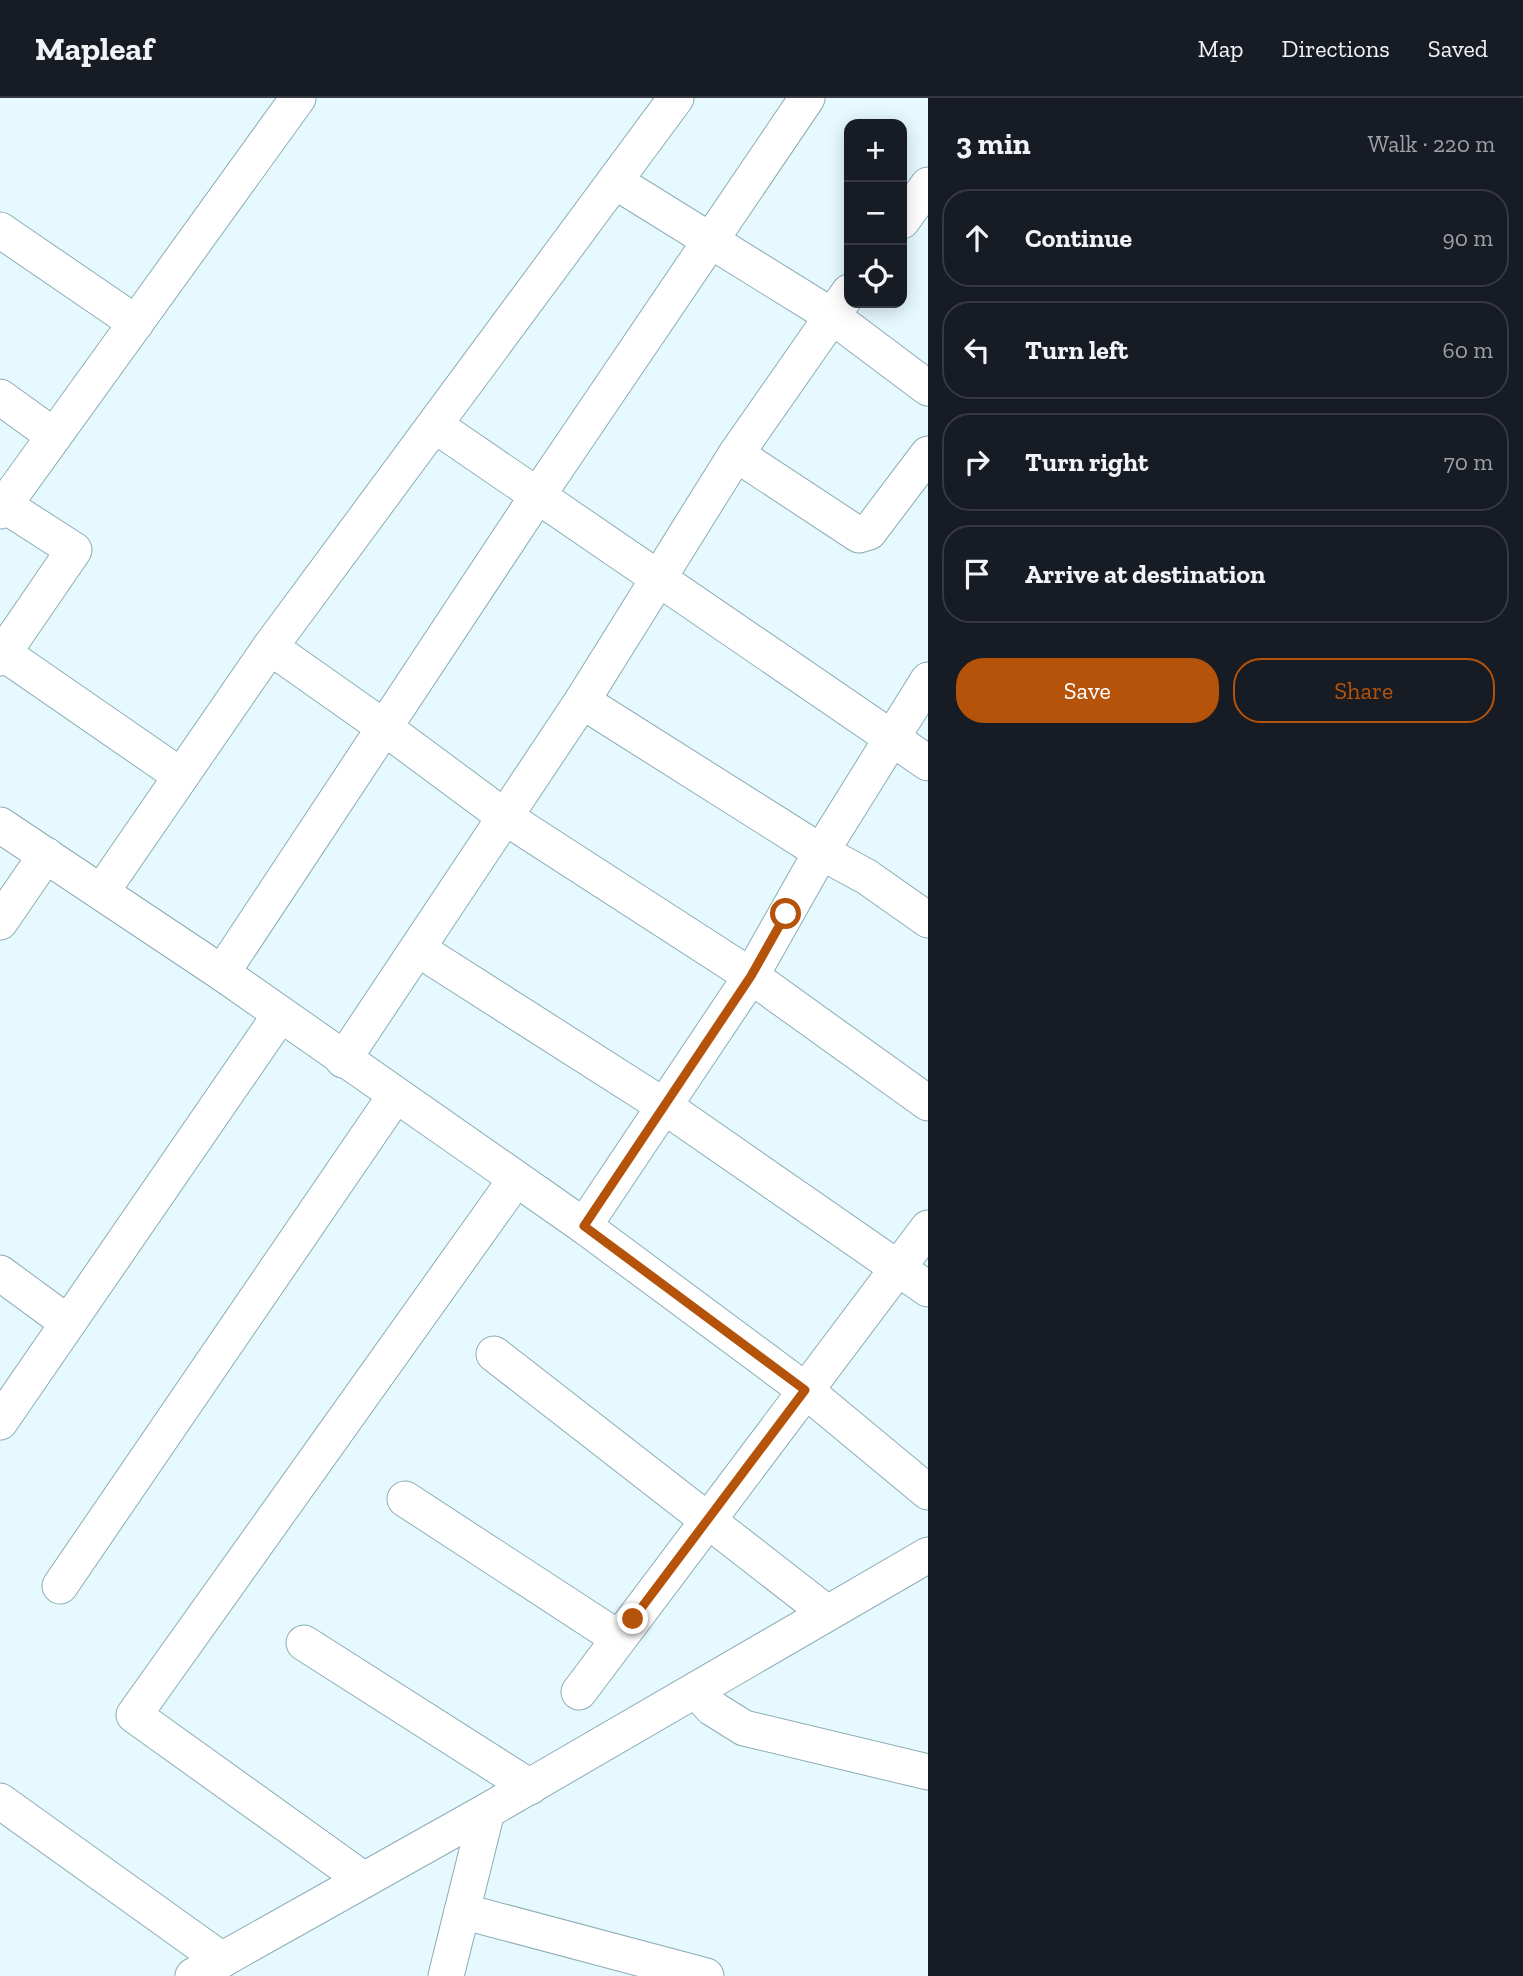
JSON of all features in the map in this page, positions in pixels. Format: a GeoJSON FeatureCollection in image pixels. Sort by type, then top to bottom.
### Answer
{"type":"FeatureCollection","features":[{"type":"Feature","properties":{"kind":"street"},"geometry":{"type":"LineString","coordinates":[[181,776],[2,655],[74,550],[2,508],[298,98]]}},
{"type":"Feature","properties":{"kind":"street"},"geometry":{"type":"LineString","coordinates":[[102,891],[270,647],[676,98]]}},
{"type":"Feature","properties":{"kind":"street"},"geometry":{"type":"LineString","coordinates":[[222,973],[538,495],[807,98]]}},
{"type":"Feature","properties":{"kind":"street"},"geometry":{"type":"LineString","coordinates":[[616,182],[711,241],[841,304],[928,388]]}},
{"type":"Feature","properties":{"kind":"street"},"geometry":{"type":"LineString","coordinates":[[907,214],[928,185]]}},
{"type":"Feature","properties":{"kind":"street"},"geometry":{"type":"LineString","coordinates":[[0,230],[136,323]]}},
{"type":"Feature","properties":{"kind":"street"},"geometry":{"type":"LineString","coordinates":[[343,1060],[582,701],[736,454],[841,304]]}},
{"type":"Feature","properties":{"kind":"street"},"geometry":{"type":"LineString","coordinates":[[0,397],[54,436]]}},
{"type":"Feature","properties":{"kind":"street"},"geometry":{"type":"LineString","coordinates":[[436,426],[928,763]]}},
{"type":"Feature","properties":{"kind":"street"},"geometry":{"type":"LineString","coordinates":[[736,454],[859,535],[869,532],[928,454]]}},
{"type":"Feature","properties":{"kind":"street"},"geometry":{"type":"LineString","coordinates":[[270,647],[386,728],[505,817],[751,976],[928,1103]]}},
{"type":"Feature","properties":{"kind":"street"},"geometry":{"type":"LineString","coordinates":[[584,1226],[751,976],[821,852],[890,737],[928,680]]}},
{"type":"Feature","properties":{"kind":"street"},"geometry":{"type":"LineString","coordinates":[[582,701],[821,852],[867,877],[928,920]]}},
{"type":"Feature","properties":{"kind":"street"},"geometry":{"type":"LineString","coordinates":[[0,825],[222,973],[584,1226],[805,1390],[928,1492]]}},
{"type":"Feature","properties":{"kind":"street"},"geometry":{"type":"LineString","coordinates":[[0,922],[46,855]]}},
{"type":"Feature","properties":{"kind":"street"},"geometry":{"type":"LineString","coordinates":[[418,948],[664,1106],[928,1289]]}},
{"type":"Feature","properties":{"kind":"street"},"geometry":{"type":"LineString","coordinates":[[0,1422],[281,1014]]}},
{"type":"Feature","properties":{"kind":"street"},"geometry":{"type":"LineString","coordinates":[[60,1586],[395,1096]]}},
{"type":"Feature","properties":{"kind":"street"},"geometry":{"type":"LineString","coordinates":[[364,1880],[134,1716],[516,1179]]}},
{"type":"Feature","properties":{"kind":"street"},"geometry":{"type":"LineString","coordinates":[[579,1692],[928,1228]]}},
{"type":"Feature","properties":{"kind":"street"},"geometry":{"type":"LineString","coordinates":[[0,1273],[68,1323]]}},
{"type":"Feature","properties":{"kind":"street"},"geometry":{"type":"LineString","coordinates":[[494,1354],[827,1613]]}},
{"type":"Feature","properties":{"kind":"street"},"geometry":{"type":"LineString","coordinates":[[405,1499],[618,1639]]}},
{"type":"Feature","properties":{"kind":"street"},"geometry":{"type":"LineString","coordinates":[[0,1801],[207,1968],[530,1787],[928,1555]]}},
{"type":"Feature","properties":{"kind":"street"},"geometry":{"type":"LineString","coordinates":[[304,1643],[530,1787]]}},
{"type":"Feature","properties":{"kind":"street"},"geometry":{"type":"LineString","coordinates":[[696,1690],[712,1708],[744,1728],[928,1772]]}},
{"type":"Feature","properties":{"kind":"street"},"geometry":{"type":"LineString","coordinates":[[446,1976],[487,1811]]}},
{"type":"Feature","properties":{"kind":"street"},"geometry":{"type":"LineString","coordinates":[[462,1911],[706,1976]]}},
{"type":"Feature","properties":{"kind":"route"},"geometry":{"type":"LineString","coordinates":[[633,1619],[805,1390],[584,1226],[751,976],[786,914]]}}]}
